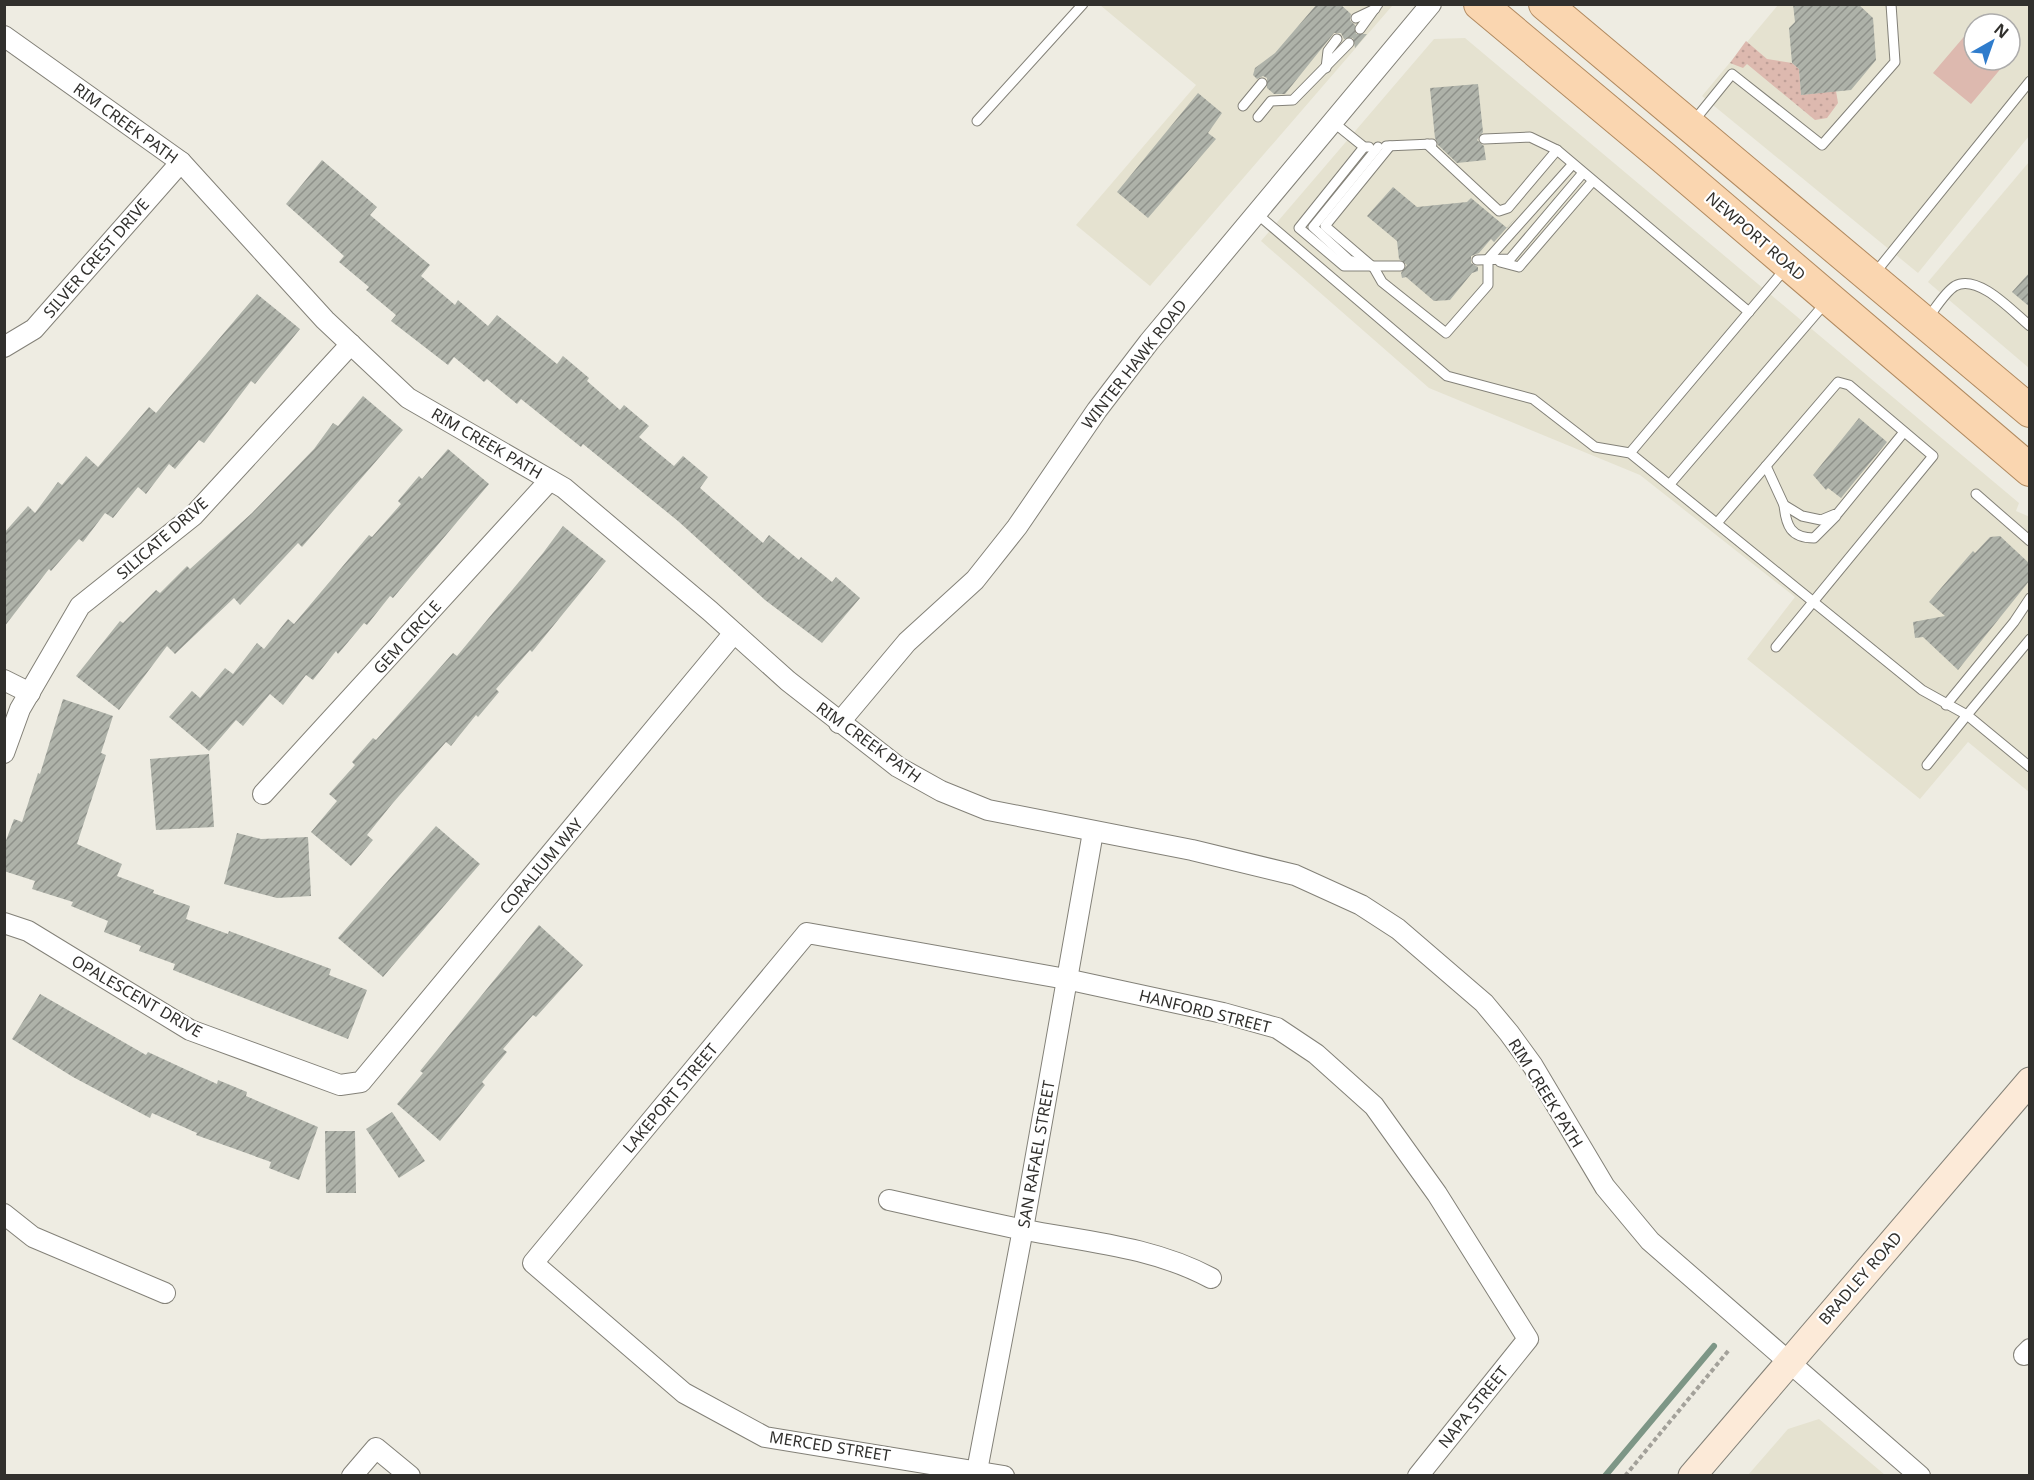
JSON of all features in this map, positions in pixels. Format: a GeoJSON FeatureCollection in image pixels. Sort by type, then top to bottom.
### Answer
{"type":"FeatureCollection","features":[{"type":"Feature","properties":{"kind":"main road","name":"NEWPORT ROAD"},"geometry":{"type":"LineString","coordinates":[[1480,4],[2030,470]]}},
{"type":"Feature","properties":{"kind":"main road"},"geometry":{"type":"LineString","coordinates":[[1545,4],[2030,411]]}},
{"type":"Feature","properties":{"kind":"main road"},"geometry":{"type":"LineString","coordinates":[[1788,265],[1828,268],[1958,379],[2030,411]]}},
{"type":"Feature","properties":{"kind":"street","name":"WINTER HAWK ROAD"},"geometry":{"type":"LineString","coordinates":[[839,723],[907,642],[975,580],[1017,528],[1097,410],[1256,213],[1431,4]]}},
{"type":"Feature","properties":{"kind":"street","name":"RIM CREEK PATH"},"geometry":{"type":"LineString","coordinates":[[4,36],[181,162],[325,320],[408,398],[564,488],[839,723],[898,767],[965,802],[988,810],[1192,850],[1295,875],[1361,905],[1423,948],[1484,1003],[1509,1033],[1533,1066],[1605,1187],[1650,1241],[1920,1476]]}},
{"type":"Feature","properties":{"kind":"street","name":"SILVER CREST DRIVE"},"geometry":{"type":"LineString","coordinates":[[4,347],[34,328],[181,162]]}},
{"type":"Feature","properties":{"kind":"street","name":"SILICATE DRIVE"},"geometry":{"type":"LineString","coordinates":[[4,753],[20,710],[81,606],[193,516],[351,344]]}},
{"type":"Feature","properties":{"kind":"street","name":"GEM CIRCLE"},"geometry":{"type":"LineString","coordinates":[[264,794],[550,480]]}},
{"type":"Feature","properties":{"kind":"street","name":"CORALIUM WAY"},"geometry":{"type":"LineString","coordinates":[[340,1085],[361,1082],[734,633]]}},
{"type":"Feature","properties":{"kind":"street"},"geometry":{"type":"LineString","coordinates":[[4,680],[30,693]]}},
{"type":"Feature","properties":{"kind":"street","name":"SAN RAFAEL STREET"},"geometry":{"type":"LineString","coordinates":[[976,1473],[1023,1229],[1093,832]]}},
{"type":"Feature","properties":{"kind":"street","name":"OPALESCENT DRIVE"},"geometry":{"type":"LineString","coordinates":[[4,923],[28,931],[190,1030],[340,1085]]}},
{"type":"Feature","properties":{"kind":"street","name":"HANFORD STREET"},"geometry":{"type":"LineString","coordinates":[[807,933],[1066,979],[1223,1013],[1277,1028],[1316,1054],[1380,1115],[1437,1194],[1528,1339]]}},
{"type":"Feature","properties":{"kind":"street","name":"LAKEPORT STREET"},"geometry":{"type":"LineString","coordinates":[[533,1263],[807,933]]}},
{"type":"Feature","properties":{"kind":"street","name":"BRADLEY ROAD"},"geometry":{"type":"LineString","coordinates":[[1692,1476],[2030,1082]]}},
{"type":"Feature","properties":{"kind":"street"},"geometry":{"type":"LineString","coordinates":[[889,1200],[1023,1229],[1149,1252],[1183,1263],[1211,1278]]}},
{"type":"Feature","properties":{"kind":"street"},"geometry":{"type":"LineString","coordinates":[[4,1214],[33,1237],[165,1293]]}},
{"type":"Feature","properties":{"kind":"street","name":"MERCED STREET"},"geometry":{"type":"LineString","coordinates":[[533,1263],[684,1393],[765,1437],[1004,1476]]}},
{"type":"Feature","properties":{"kind":"street","name":"NAPA STREET"},"geometry":{"type":"LineString","coordinates":[[1418,1476],[1528,1339]]}},
{"type":"Feature","properties":{"kind":"street"},"geometry":{"type":"LineString","coordinates":[[352,1476],[376,1448],[410,1476]]}},
{"type":"Feature","properties":{"kind":"lane"},"geometry":{"type":"LineString","coordinates":[[977,121],[1083,4]]}},
{"type":"Feature","properties":{"kind":"lane"},"geometry":{"type":"LineString","coordinates":[[1690,126],[1732,74],[1822,145],[1895,62],[1891,4]]}},
{"type":"Feature","properties":{"kind":"lane"},"geometry":{"type":"LineString","coordinates":[[1356,18],[1378,6]]}},
{"type":"Feature","properties":{"kind":"lane"},"geometry":{"type":"LineString","coordinates":[[1360,29],[1378,6]]}},
{"type":"Feature","properties":{"kind":"lane"},"geometry":{"type":"LineString","coordinates":[[1326,68],[1328,51],[1336,39]]}},
{"type":"Feature","properties":{"kind":"lane"},"geometry":{"type":"LineString","coordinates":[[1258,117],[1271,102],[1293,100],[1349,43]]}},
{"type":"Feature","properties":{"kind":"lane"},"geometry":{"type":"LineString","coordinates":[[1872,278],[2030,81]]}},
{"type":"Feature","properties":{"kind":"lane"},"geometry":{"type":"LineString","coordinates":[[1243,106],[1262,83]]}},
{"type":"Feature","properties":{"kind":"lane"},"geometry":{"type":"LineString","coordinates":[[1333,122],[1364,147],[1431,144],[1499,211],[1508,208],[1557,150]]}},
{"type":"Feature","properties":{"kind":"lane"},"geometry":{"type":"LineString","coordinates":[[1484,139],[1530,136],[1557,150],[1582,174],[1749,312]]}},
{"type":"Feature","properties":{"kind":"lane"},"geometry":{"type":"LineString","coordinates":[[1390,146],[1325,226],[1374,268],[1382,282],[1446,333],[1488,285],[1488,260],[1572,165]]}},
{"type":"Feature","properties":{"kind":"lane"},"geometry":{"type":"LineString","coordinates":[[1364,147],[1299,228],[1344,266],[1374,268],[1400,266]]}},
{"type":"Feature","properties":{"kind":"lane"},"geometry":{"type":"LineString","coordinates":[[1374,268],[1349,260],[1313,227],[1378,147]]}},
{"type":"Feature","properties":{"kind":"lane"},"geometry":{"type":"LineString","coordinates":[[1477,260],[1510,259],[1582,174]]}},
{"type":"Feature","properties":{"kind":"lane"},"geometry":{"type":"LineString","coordinates":[[1488,260],[1519,267],[1592,182]]}},
{"type":"Feature","properties":{"kind":"lane"},"geometry":{"type":"LineString","coordinates":[[1256,213],[1447,376],[1533,399],[1595,447],[1630,453],[1923,690],[1967,715],[2030,767]]}},
{"type":"Feature","properties":{"kind":"lane"},"geometry":{"type":"LineString","coordinates":[[1630,453],[1788,265]]}},
{"type":"Feature","properties":{"kind":"lane"},"geometry":{"type":"LineString","coordinates":[[1924,322],[1955,287],[1967,283],[1982,286],[2030,326]]}},
{"type":"Feature","properties":{"kind":"lane"},"geometry":{"type":"LineString","coordinates":[[1670,484],[1829,298]]}},
{"type":"Feature","properties":{"kind":"lane"},"geometry":{"type":"LineString","coordinates":[[1718,523],[1838,382],[1849,385],[1933,456],[1776,647]]}},
{"type":"Feature","properties":{"kind":"lane"},"geometry":{"type":"LineString","coordinates":[[1766,466],[1784,505],[1785,522],[1792,533],[1803,538],[1814,538],[1839,513],[1904,432]]}},
{"type":"Feature","properties":{"kind":"lane"},"geometry":{"type":"LineString","coordinates":[[1977,494],[2030,541]]}},
{"type":"Feature","properties":{"kind":"lane"},"geometry":{"type":"LineString","coordinates":[[1784,505],[1802,516],[1821,520],[1839,513]]}},
{"type":"Feature","properties":{"kind":"lane"},"geometry":{"type":"LineString","coordinates":[[1946,705],[2014,622],[2030,598]]}},
{"type":"Feature","properties":{"kind":"lane"},"geometry":{"type":"LineString","coordinates":[[1927,765],[2030,639]]}},
{"type":"Feature","properties":{"kind":"path"},"geometry":{"type":"LineString","coordinates":[[1625,1476],[1730,1350]]}},
{"type":"Feature","properties":{"kind":"shaded area"},"geometry":{"type":"Polygon","coordinates":[[[1100,5],[1392,6],[1150,286],[1076,225],[1196,85],[1100,5]]]}},
{"type":"Feature","properties":{"kind":"shaded area"},"geometry":{"type":"Polygon","coordinates":[[[1778,5],[2029,5],[2029,136],[1918,273],[1702,96],[1778,5]]]}},
{"type":"Feature","properties":{"kind":"shaded area"},"geometry":{"type":"Polygon","coordinates":[[[1465,38],[2019,503],[2016,511],[2030,517],[2029,792],[1968,742],[1920,799],[1747,659],[1795,597],[1640,475],[1429,388],[1261,241],[1434,39],[1465,38]]]}},
{"type":"Feature","properties":{"kind":"shaded area"},"geometry":{"type":"Polygon","coordinates":[[[1962,39],[1962,72],[1998,72],[1971,104],[1933,73],[1962,39]]]}},
{"type":"Feature","properties":{"kind":"shaded area"},"geometry":{"type":"Polygon","coordinates":[[[1746,41],[1767,59],[1792,63],[1799,69],[1801,95],[1836,91],[1838,103],[1827,118],[1815,120],[1747,64],[1743,68],[1730,63],[1746,41]]]}},
{"type":"Feature","properties":{"kind":"shaded area"},"geometry":{"type":"Polygon","coordinates":[[[2029,162],[2029,368],[1928,282],[2029,162]]]}},
{"type":"Feature","properties":{"kind":"shaded area"},"geometry":{"type":"Polygon","coordinates":[[[1819,1419],[1885,1475],[1748,1475],[1788,1429],[1819,1419]]]}},
{"type":"Feature","properties":{"kind":"building"},"geometry":{"type":"Polygon","coordinates":[[[1317,4],[1340,4],[1351,14],[1350,20],[1355,25],[1356,34],[1367,34],[1355,48],[1353,38],[1344,39],[1341,33],[1334,33],[1285,94],[1274,94],[1267,88],[1267,78],[1263,76],[1257,79],[1253,75],[1255,68],[1275,53],[1317,4]]]}},
{"type":"Feature","properties":{"kind":"building"},"geometry":{"type":"Polygon","coordinates":[[[1793,4],[1858,4],[1873,18],[1876,60],[1851,90],[1801,95],[1799,69],[1792,63],[1789,28],[1795,22],[1793,4]]]}},
{"type":"Feature","properties":{"kind":"building"},"geometry":{"type":"Polygon","coordinates":[[[1478,84],[1483,132],[1477,140],[1484,146],[1486,160],[1457,163],[1438,145],[1435,138],[1430,88],[1478,84]]]}},
{"type":"Feature","properties":{"kind":"building"},"geometry":{"type":"Polygon","coordinates":[[[1198,93],[1222,113],[1208,133],[1216,139],[1148,218],[1117,192],[1198,93]]]}},
{"type":"Feature","properties":{"kind":"building"},"geometry":{"type":"Polygon","coordinates":[[[322,160],[377,207],[370,215],[430,265],[421,276],[455,305],[458,300],[488,326],[497,315],[557,364],[563,356],[589,378],[587,381],[620,410],[624,405],[649,426],[639,437],[674,466],[683,456],[708,477],[700,488],[763,543],[769,535],[799,560],[801,557],[832,582],[836,577],[860,598],[822,643],[765,600],[678,521],[583,444],[581,447],[521,399],[517,404],[487,379],[484,382],[454,357],[448,365],[391,321],[396,315],[366,290],[369,287],[339,262],[344,256],[286,204],[322,160]]]}},
{"type":"Feature","properties":{"kind":"building"},"geometry":{"type":"Polygon","coordinates":[[[1393,187],[1417,207],[1467,202],[1471,198],[1507,228],[1494,242],[1491,239],[1479,253],[1471,256],[1471,263],[1478,267],[1478,271],[1472,273],[1450,300],[1434,301],[1406,277],[1402,278],[1401,273],[1407,265],[1399,259],[1397,241],[1367,216],[1393,187]]]}},
{"type":"Feature","properties":{"kind":"building"},"geometry":{"type":"Polygon","coordinates":[[[2030,272],[2030,307],[2012,292],[2030,272]]]}},
{"type":"Feature","properties":{"kind":"building"},"geometry":{"type":"Polygon","coordinates":[[[257,294],[300,329],[255,384],[251,381],[204,443],[199,440],[175,469],[169,464],[146,494],[138,487],[113,518],[105,513],[83,542],[79,539],[51,571],[49,569],[4,627],[4,533],[28,506],[35,513],[58,482],[62,485],[86,456],[98,467],[149,407],[156,413],[257,294]]]}},
{"type":"Feature","properties":{"kind":"building"},"geometry":{"type":"Polygon","coordinates":[[[363,396],[403,430],[302,547],[298,543],[240,605],[234,598],[175,654],[167,646],[119,710],[76,676],[120,621],[123,623],[156,590],[160,593],[187,566],[190,569],[252,513],[314,449],[333,423],[338,426],[363,396]]]}},
{"type":"Feature","properties":{"kind":"building"},"geometry":{"type":"Polygon","coordinates":[[[1859,418],[1887,442],[1841,498],[1828,488],[1826,490],[1813,475],[1859,418]]]}},
{"type":"Feature","properties":{"kind":"building"},"geometry":{"type":"Polygon","coordinates":[[[448,449],[489,484],[393,598],[390,596],[367,625],[364,623],[338,654],[336,651],[313,680],[306,675],[283,705],[270,694],[243,726],[236,720],[209,751],[169,717],[192,691],[200,698],[225,668],[233,674],[257,643],[264,649],[288,619],[294,624],[369,535],[372,537],[401,504],[398,501],[419,476],[422,479],[448,449]]]}},
{"type":"Feature","properties":{"kind":"building"},"geometry":{"type":"Polygon","coordinates":[[[563,526],[606,561],[532,652],[530,650],[496,689],[499,692],[478,717],[476,715],[451,746],[446,742],[392,804],[367,835],[373,840],[351,866],[311,832],[337,801],[329,794],[355,765],[352,762],[373,738],[376,740],[453,653],[457,656],[563,526]]]}},
{"type":"Feature","properties":{"kind":"building"},"geometry":{"type":"Polygon","coordinates":[[[2000,536],[2030,564],[2030,580],[1958,670],[1923,637],[1915,638],[1913,622],[1945,616],[1929,602],[1973,551],[1975,553],[1990,537],[2000,536]]]}},
{"type":"Feature","properties":{"kind":"building"},"geometry":{"type":"Polygon","coordinates":[[[63,699],[113,716],[101,753],[106,755],[77,844],[122,864],[117,876],[154,890],[153,893],[190,906],[186,919],[228,934],[229,931],[331,969],[329,975],[367,990],[348,1039],[173,970],[175,964],[139,951],[141,946],[104,932],[108,921],[71,906],[73,902],[32,889],[35,881],[4,871],[4,846],[14,819],[22,822],[38,773],[40,774],[63,699]]]}},
{"type":"Feature","properties":{"kind":"building"},"geometry":{"type":"Polygon","coordinates":[[[209,754],[214,827],[156,830],[150,759],[209,754]]]}},
{"type":"Feature","properties":{"kind":"building"},"geometry":{"type":"Polygon","coordinates":[[[436,826],[480,864],[383,977],[338,938],[436,826]]]}},
{"type":"Feature","properties":{"kind":"building"},"geometry":{"type":"Polygon","coordinates":[[[237,833],[261,839],[308,837],[311,896],[277,898],[224,884],[237,833]]]}},
{"type":"Feature","properties":{"kind":"building"},"geometry":{"type":"Polygon","coordinates":[[[539,925],[583,965],[536,1017],[533,1015],[503,1049],[507,1052],[482,1082],[485,1085],[440,1141],[397,1104],[423,1073],[420,1071],[539,925]]]}},
{"type":"Feature","properties":{"kind":"building"},"geometry":{"type":"Polygon","coordinates":[[[40,994],[146,1055],[148,1052],[217,1084],[218,1080],[247,1092],[246,1096],[318,1127],[299,1180],[269,1168],[271,1162],[196,1135],[197,1133],[152,1113],[150,1118],[73,1077],[12,1039],[40,994]]]}},
{"type":"Feature","properties":{"kind":"building"},"geometry":{"type":"Polygon","coordinates":[[[392,1112],[425,1161],[399,1178],[366,1129],[392,1112]]]}},
{"type":"Feature","properties":{"kind":"building"},"geometry":{"type":"Polygon","coordinates":[[[325,1131],[355,1131],[356,1193],[326,1193],[325,1131]]]}},
{"type":"Feature","properties":{"kind":"waterway"},"geometry":{"type":"LineString","coordinates":[[1605,1476],[1714,1346]]}}]}
